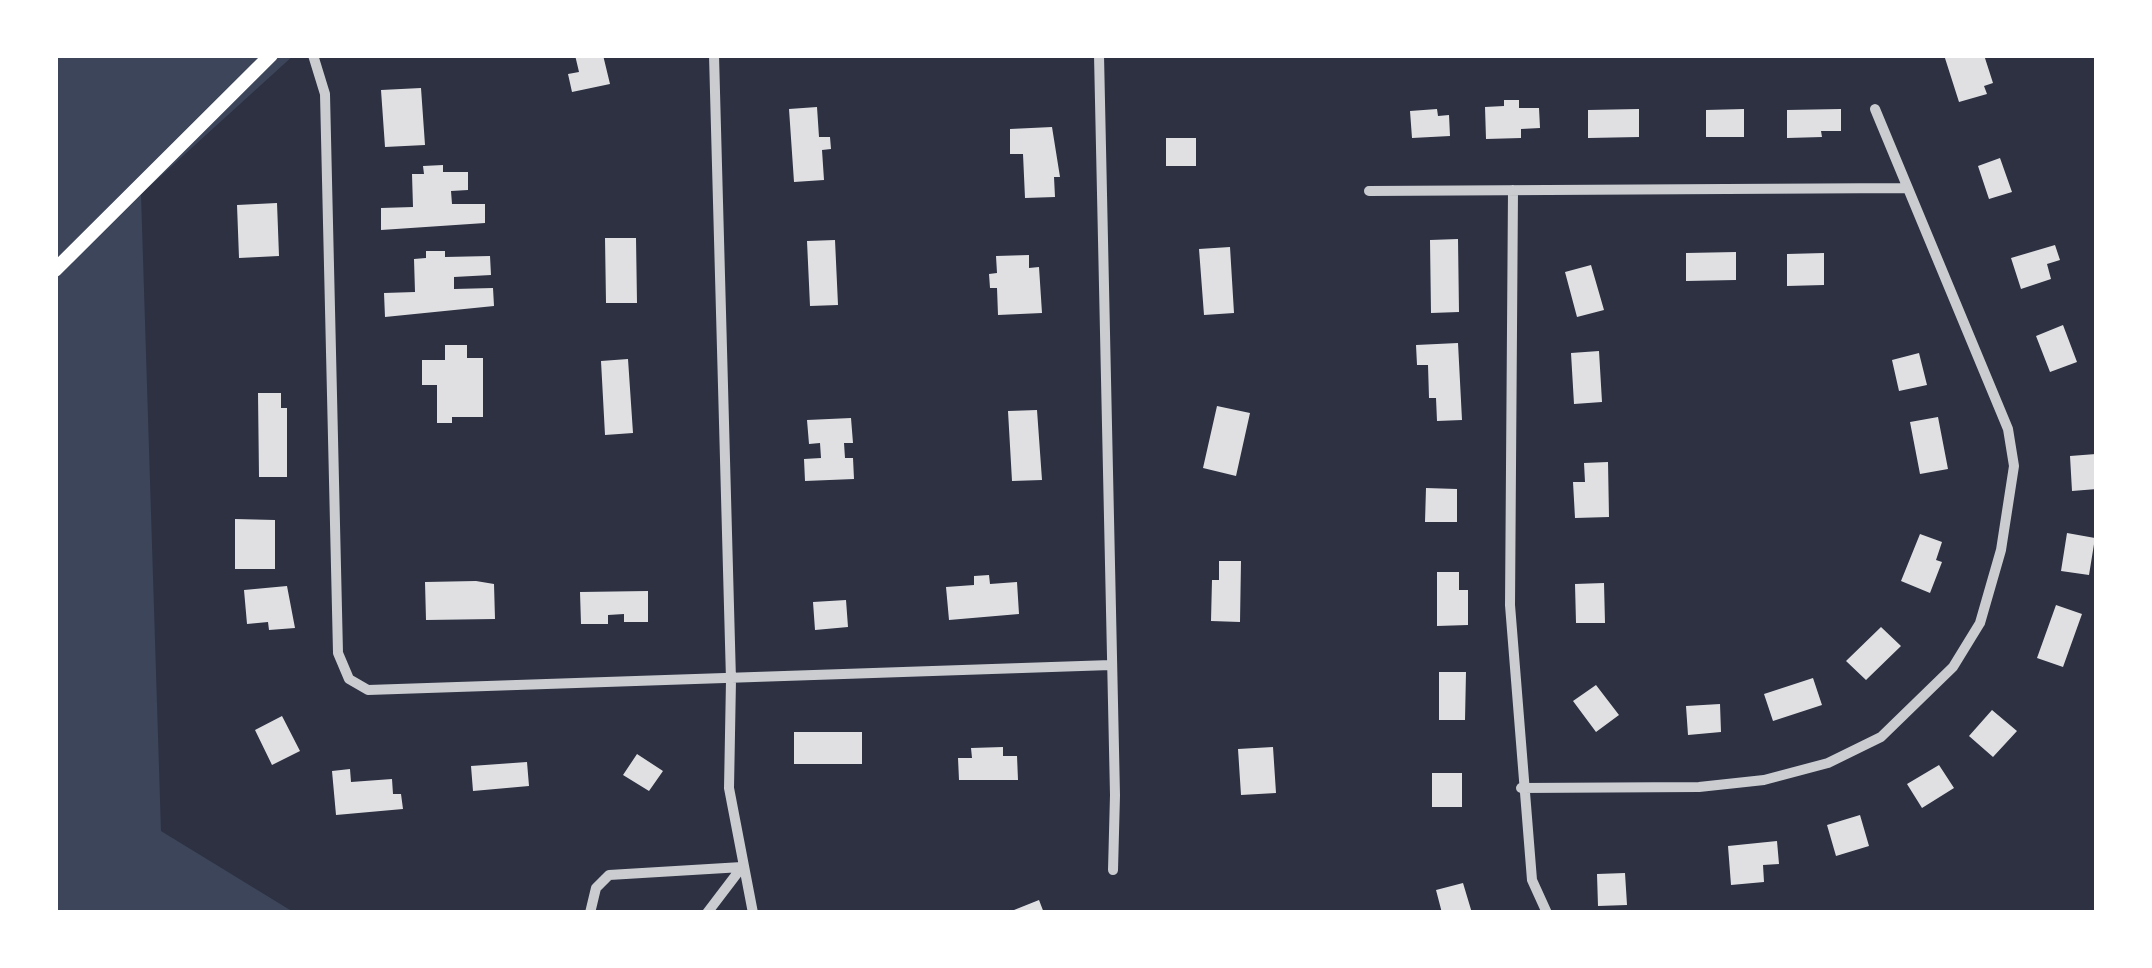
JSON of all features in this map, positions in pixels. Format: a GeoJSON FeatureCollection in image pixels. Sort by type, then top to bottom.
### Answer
{"type":"FeatureCollection","features":[{"type":"Feature","properties":{"kind":"main road"},"geometry":{"type":"LineString","coordinates":[[55,270],[271,55]]}},
{"type":"Feature","properties":{"kind":"street"},"geometry":{"type":"LineString","coordinates":[[314,55],[325,94],[338,653],[349,679],[368,690],[1110,665]]}},
{"type":"Feature","properties":{"kind":"street"},"geometry":{"type":"LineString","coordinates":[[714,55],[731,680],[729,788],[753,913]]}},
{"type":"Feature","properties":{"kind":"street"},"geometry":{"type":"LineString","coordinates":[[1098,55],[1113,870]]}},
{"type":"Feature","properties":{"kind":"street"},"geometry":{"type":"LineString","coordinates":[[1522,788],[1699,787],[1764,780],[1828,764],[1881,737],[1953,667],[1980,623],[2001,550],[2014,466],[2008,429],[1874,109]]}},
{"type":"Feature","properties":{"kind":"street"},"geometry":{"type":"LineString","coordinates":[[1369,190],[1906,188]]}},
{"type":"Feature","properties":{"kind":"street"},"geometry":{"type":"LineString","coordinates":[[1513,190],[1510,605],[1532,880],[1547,913]]}},
{"type":"Feature","properties":{"kind":"street"},"geometry":{"type":"LineString","coordinates":[[590,913],[596,888],[609,875],[742,867]]}},
{"type":"Feature","properties":{"kind":"street"},"geometry":{"type":"LineString","coordinates":[[707,913],[742,867]]}},
{"type":"Feature","properties":{"kind":"shaded area"},"geometry":{"type":"Polygon","coordinates":[[[55,55],[294,55],[141,194],[161,831],[295,913],[55,913],[55,55]]]}},
{"type":"Feature","properties":{"kind":"building"},"geometry":{"type":"Polygon","coordinates":[[[575,55],[603,55],[610,84],[572,92],[568,74],[579,72],[575,55]]]}},
{"type":"Feature","properties":{"kind":"building"},"geometry":{"type":"Polygon","coordinates":[[[1944,55],[1984,55],[1993,83],[1984,86],[1987,94],[1959,102],[1944,55]]]}},
{"type":"Feature","properties":{"kind":"building"},"geometry":{"type":"Polygon","coordinates":[[[421,88],[425,145],[385,147],[381,90],[421,88]]]}},
{"type":"Feature","properties":{"kind":"building"},"geometry":{"type":"Polygon","coordinates":[[[1504,100],[1519,100],[1519,108],[1539,108],[1540,128],[1521,129],[1521,138],[1486,139],[1485,107],[1504,106],[1504,100]]]}},
{"type":"Feature","properties":{"kind":"building"},"geometry":{"type":"Polygon","coordinates":[[[817,107],[819,137],[830,137],[831,149],[822,150],[824,180],[794,182],[789,109],[817,107]]]}},
{"type":"Feature","properties":{"kind":"building"},"geometry":{"type":"Polygon","coordinates":[[[1437,109],[1438,116],[1449,115],[1450,136],[1412,138],[1410,111],[1437,109]]]}},
{"type":"Feature","properties":{"kind":"building"},"geometry":{"type":"Polygon","coordinates":[[[1639,109],[1639,137],[1588,138],[1588,110],[1639,109]]]}},
{"type":"Feature","properties":{"kind":"building"},"geometry":{"type":"Polygon","coordinates":[[[1744,109],[1744,137],[1706,137],[1706,110],[1744,109]]]}},
{"type":"Feature","properties":{"kind":"building"},"geometry":{"type":"Polygon","coordinates":[[[1841,109],[1841,131],[1821,131],[1822,137],[1787,138],[1787,110],[1841,109]]]}},
{"type":"Feature","properties":{"kind":"building"},"geometry":{"type":"Polygon","coordinates":[[[1052,127],[1060,177],[1054,177],[1055,197],[1025,198],[1023,154],[1010,154],[1010,129],[1052,127]]]}},
{"type":"Feature","properties":{"kind":"building"},"geometry":{"type":"Polygon","coordinates":[[[1166,138],[1196,138],[1196,166],[1166,166],[1166,138]]]}},
{"type":"Feature","properties":{"kind":"building"},"geometry":{"type":"Polygon","coordinates":[[[2000,158],[2012,192],[1989,199],[1978,166],[2000,158]]]}},
{"type":"Feature","properties":{"kind":"building"},"geometry":{"type":"Polygon","coordinates":[[[443,165],[443,172],[468,172],[468,190],[451,191],[452,204],[485,204],[485,223],[381,230],[381,208],[413,207],[412,174],[424,174],[423,166],[443,165]]]}},
{"type":"Feature","properties":{"kind":"building"},"geometry":{"type":"Polygon","coordinates":[[[277,203],[279,256],[239,258],[237,205],[277,203]]]}},
{"type":"Feature","properties":{"kind":"building"},"geometry":{"type":"Polygon","coordinates":[[[605,238],[636,238],[637,303],[606,303],[605,238]]]}},
{"type":"Feature","properties":{"kind":"building"},"geometry":{"type":"Polygon","coordinates":[[[1458,239],[1459,312],[1431,313],[1430,240],[1458,239]]]}},
{"type":"Feature","properties":{"kind":"building"},"geometry":{"type":"Polygon","coordinates":[[[835,240],[838,305],[810,306],[807,241],[835,240]]]}},
{"type":"Feature","properties":{"kind":"building"},"geometry":{"type":"Polygon","coordinates":[[[2055,245],[2060,260],[2047,264],[2051,279],[2021,289],[2011,258],[2055,245]]]}},
{"type":"Feature","properties":{"kind":"building"},"geometry":{"type":"Polygon","coordinates":[[[1230,247],[1234,313],[1204,315],[1199,249],[1230,247]]]}},
{"type":"Feature","properties":{"kind":"building"},"geometry":{"type":"Polygon","coordinates":[[[426,251],[445,251],[445,257],[490,256],[491,275],[454,277],[454,289],[493,288],[494,306],[385,317],[384,293],[415,292],[414,259],[426,258],[426,251]]]}},
{"type":"Feature","properties":{"kind":"building"},"geometry":{"type":"Polygon","coordinates":[[[1736,252],[1736,280],[1686,281],[1686,253],[1736,252]]]}},
{"type":"Feature","properties":{"kind":"building"},"geometry":{"type":"Polygon","coordinates":[[[1824,253],[1824,285],[1787,286],[1787,254],[1824,253]]]}},
{"type":"Feature","properties":{"kind":"building"},"geometry":{"type":"Polygon","coordinates":[[[1029,255],[1029,268],[1039,267],[1042,313],[998,315],[997,288],[990,288],[989,274],[997,273],[996,256],[1029,255]]]}},
{"type":"Feature","properties":{"kind":"building"},"geometry":{"type":"Polygon","coordinates":[[[1591,265],[1604,310],[1577,317],[1565,272],[1591,265]]]}},
{"type":"Feature","properties":{"kind":"building"},"geometry":{"type":"Polygon","coordinates":[[[2063,325],[2077,362],[2050,372],[2036,336],[2063,325]]]}},
{"type":"Feature","properties":{"kind":"building"},"geometry":{"type":"Polygon","coordinates":[[[1458,343],[1462,420],[1437,421],[1436,398],[1429,398],[1428,365],[1417,365],[1416,345],[1458,343]]]}},
{"type":"Feature","properties":{"kind":"building"},"geometry":{"type":"Polygon","coordinates":[[[445,345],[467,345],[467,358],[483,358],[483,417],[452,417],[452,423],[437,423],[437,385],[422,385],[422,360],[445,360],[445,345]]]}},
{"type":"Feature","properties":{"kind":"building"},"geometry":{"type":"Polygon","coordinates":[[[1599,351],[1602,402],[1574,404],[1571,353],[1599,351]]]}},
{"type":"Feature","properties":{"kind":"building"},"geometry":{"type":"Polygon","coordinates":[[[1919,353],[1927,385],[1899,391],[1892,360],[1919,353]]]}},
{"type":"Feature","properties":{"kind":"building"},"geometry":{"type":"Polygon","coordinates":[[[628,359],[633,433],[605,435],[601,361],[628,359]]]}},
{"type":"Feature","properties":{"kind":"building"},"geometry":{"type":"Polygon","coordinates":[[[258,393],[281,393],[281,408],[287,408],[287,477],[259,477],[258,393]]]}},
{"type":"Feature","properties":{"kind":"building"},"geometry":{"type":"Polygon","coordinates":[[[1217,406],[1250,413],[1236,476],[1203,468],[1217,406]]]}},
{"type":"Feature","properties":{"kind":"building"},"geometry":{"type":"Polygon","coordinates":[[[1037,410],[1042,480],[1012,481],[1008,411],[1037,410]]]}},
{"type":"Feature","properties":{"kind":"building"},"geometry":{"type":"Polygon","coordinates":[[[1938,417],[1948,469],[1920,474],[1910,422],[1938,417]]]}},
{"type":"Feature","properties":{"kind":"building"},"geometry":{"type":"Polygon","coordinates":[[[851,418],[853,443],[844,443],[845,458],[853,458],[854,479],[805,481],[804,459],[821,458],[820,443],[809,444],[807,420],[851,418]]]}},
{"type":"Feature","properties":{"kind":"building"},"geometry":{"type":"Polygon","coordinates":[[[2096,454],[2097,489],[2072,491],[2070,456],[2096,454]]]}},
{"type":"Feature","properties":{"kind":"building"},"geometry":{"type":"Polygon","coordinates":[[[1608,462],[1609,517],[1575,518],[1573,482],[1585,482],[1584,463],[1608,462]]]}},
{"type":"Feature","properties":{"kind":"building"},"geometry":{"type":"Polygon","coordinates":[[[1426,488],[1457,489],[1457,522],[1425,522],[1426,488]]]}},
{"type":"Feature","properties":{"kind":"building"},"geometry":{"type":"Polygon","coordinates":[[[235,519],[275,520],[275,569],[235,569],[235,519]]]}},
{"type":"Feature","properties":{"kind":"building"},"geometry":{"type":"Polygon","coordinates":[[[2067,533],[2095,538],[2089,575],[2061,571],[2067,533]]]}},
{"type":"Feature","properties":{"kind":"building"},"geometry":{"type":"Polygon","coordinates":[[[1920,534],[1942,542],[1936,560],[1942,562],[1930,593],[1901,581],[1920,534]]]}},
{"type":"Feature","properties":{"kind":"building"},"geometry":{"type":"Polygon","coordinates":[[[1219,561],[1241,561],[1240,622],[1211,621],[1212,580],[1219,580],[1219,561]]]}},
{"type":"Feature","properties":{"kind":"building"},"geometry":{"type":"Polygon","coordinates":[[[1437,572],[1459,572],[1459,590],[1468,590],[1468,625],[1437,626],[1437,572]]]}},
{"type":"Feature","properties":{"kind":"building"},"geometry":{"type":"Polygon","coordinates":[[[989,575],[990,584],[1017,582],[1019,614],[949,620],[946,587],[974,585],[974,576],[989,575]]]}},
{"type":"Feature","properties":{"kind":"building"},"geometry":{"type":"Polygon","coordinates":[[[425,582],[494,584],[495,619],[426,620],[425,582]]]}},
{"type":"Feature","properties":{"kind":"building"},"geometry":{"type":"Polygon","coordinates":[[[1604,583],[1605,623],[1576,623],[1575,584],[1604,583]]]}},
{"type":"Feature","properties":{"kind":"building"},"geometry":{"type":"Polygon","coordinates":[[[287,586],[295,628],[269,630],[268,622],[247,624],[244,590],[287,586]]]}},
{"type":"Feature","properties":{"kind":"building"},"geometry":{"type":"Polygon","coordinates":[[[648,591],[648,622],[624,622],[624,614],[608,615],[608,624],[581,624],[580,592],[648,591]]]}},
{"type":"Feature","properties":{"kind":"building"},"geometry":{"type":"Polygon","coordinates":[[[846,600],[848,627],[815,630],[813,602],[846,600]]]}},
{"type":"Feature","properties":{"kind":"building"},"geometry":{"type":"Polygon","coordinates":[[[2056,605],[2082,614],[2063,667],[2037,658],[2056,605]]]}},
{"type":"Feature","properties":{"kind":"building"},"geometry":{"type":"Polygon","coordinates":[[[1881,627],[1901,646],[1866,680],[1846,661],[1881,627]]]}},
{"type":"Feature","properties":{"kind":"building"},"geometry":{"type":"Polygon","coordinates":[[[1439,672],[1466,672],[1465,720],[1439,720],[1439,672]]]}},
{"type":"Feature","properties":{"kind":"building"},"geometry":{"type":"Polygon","coordinates":[[[1813,678],[1822,705],[1773,721],[1764,694],[1813,678]]]}},
{"type":"Feature","properties":{"kind":"building"},"geometry":{"type":"Polygon","coordinates":[[[1596,685],[1619,715],[1596,732],[1573,701],[1596,685]]]}},
{"type":"Feature","properties":{"kind":"building"},"geometry":{"type":"Polygon","coordinates":[[[1720,704],[1721,732],[1688,735],[1686,706],[1720,704]]]}},
{"type":"Feature","properties":{"kind":"building"},"geometry":{"type":"Polygon","coordinates":[[[1992,710],[2017,731],[1993,757],[1969,736],[1992,710]]]}},
{"type":"Feature","properties":{"kind":"building"},"geometry":{"type":"Polygon","coordinates":[[[282,716],[300,751],[272,765],[255,730],[282,716]]]}},
{"type":"Feature","properties":{"kind":"building"},"geometry":{"type":"Polygon","coordinates":[[[794,732],[862,732],[862,764],[794,764],[794,732]]]}},
{"type":"Feature","properties":{"kind":"building"},"geometry":{"type":"Polygon","coordinates":[[[1003,747],[1003,756],[1017,756],[1018,780],[959,780],[958,758],[972,758],[971,748],[1003,747]]]}},
{"type":"Feature","properties":{"kind":"building"},"geometry":{"type":"Polygon","coordinates":[[[1273,747],[1276,793],[1241,795],[1238,749],[1273,747]]]}},
{"type":"Feature","properties":{"kind":"building"},"geometry":{"type":"Polygon","coordinates":[[[637,754],[663,771],[649,791],[623,775],[637,754]]]}},
{"type":"Feature","properties":{"kind":"building"},"geometry":{"type":"Polygon","coordinates":[[[527,762],[529,786],[473,791],[471,766],[527,762]]]}},
{"type":"Feature","properties":{"kind":"building"},"geometry":{"type":"Polygon","coordinates":[[[1939,765],[1954,788],[1922,808],[1907,784],[1939,765]]]}},
{"type":"Feature","properties":{"kind":"building"},"geometry":{"type":"Polygon","coordinates":[[[350,769],[351,782],[392,779],[393,794],[401,794],[403,809],[336,815],[332,771],[350,769]]]}},
{"type":"Feature","properties":{"kind":"building"},"geometry":{"type":"Polygon","coordinates":[[[1432,773],[1462,773],[1462,807],[1432,807],[1432,773]]]}},
{"type":"Feature","properties":{"kind":"building"},"geometry":{"type":"Polygon","coordinates":[[[1860,815],[1869,846],[1836,856],[1827,825],[1860,815]]]}},
{"type":"Feature","properties":{"kind":"building"},"geometry":{"type":"Polygon","coordinates":[[[1777,841],[1779,864],[1763,865],[1764,882],[1731,885],[1728,846],[1777,841]]]}},
{"type":"Feature","properties":{"kind":"building"},"geometry":{"type":"Polygon","coordinates":[[[1625,873],[1627,905],[1598,906],[1597,874],[1625,873]]]}},
{"type":"Feature","properties":{"kind":"building"},"geometry":{"type":"Polygon","coordinates":[[[1463,883],[1472,913],[1442,913],[1436,890],[1463,883]]]}},
{"type":"Feature","properties":{"kind":"building"},"geometry":{"type":"Polygon","coordinates":[[[1039,900],[1044,913],[1015,913],[1014,910],[1039,900]]]}}]}
